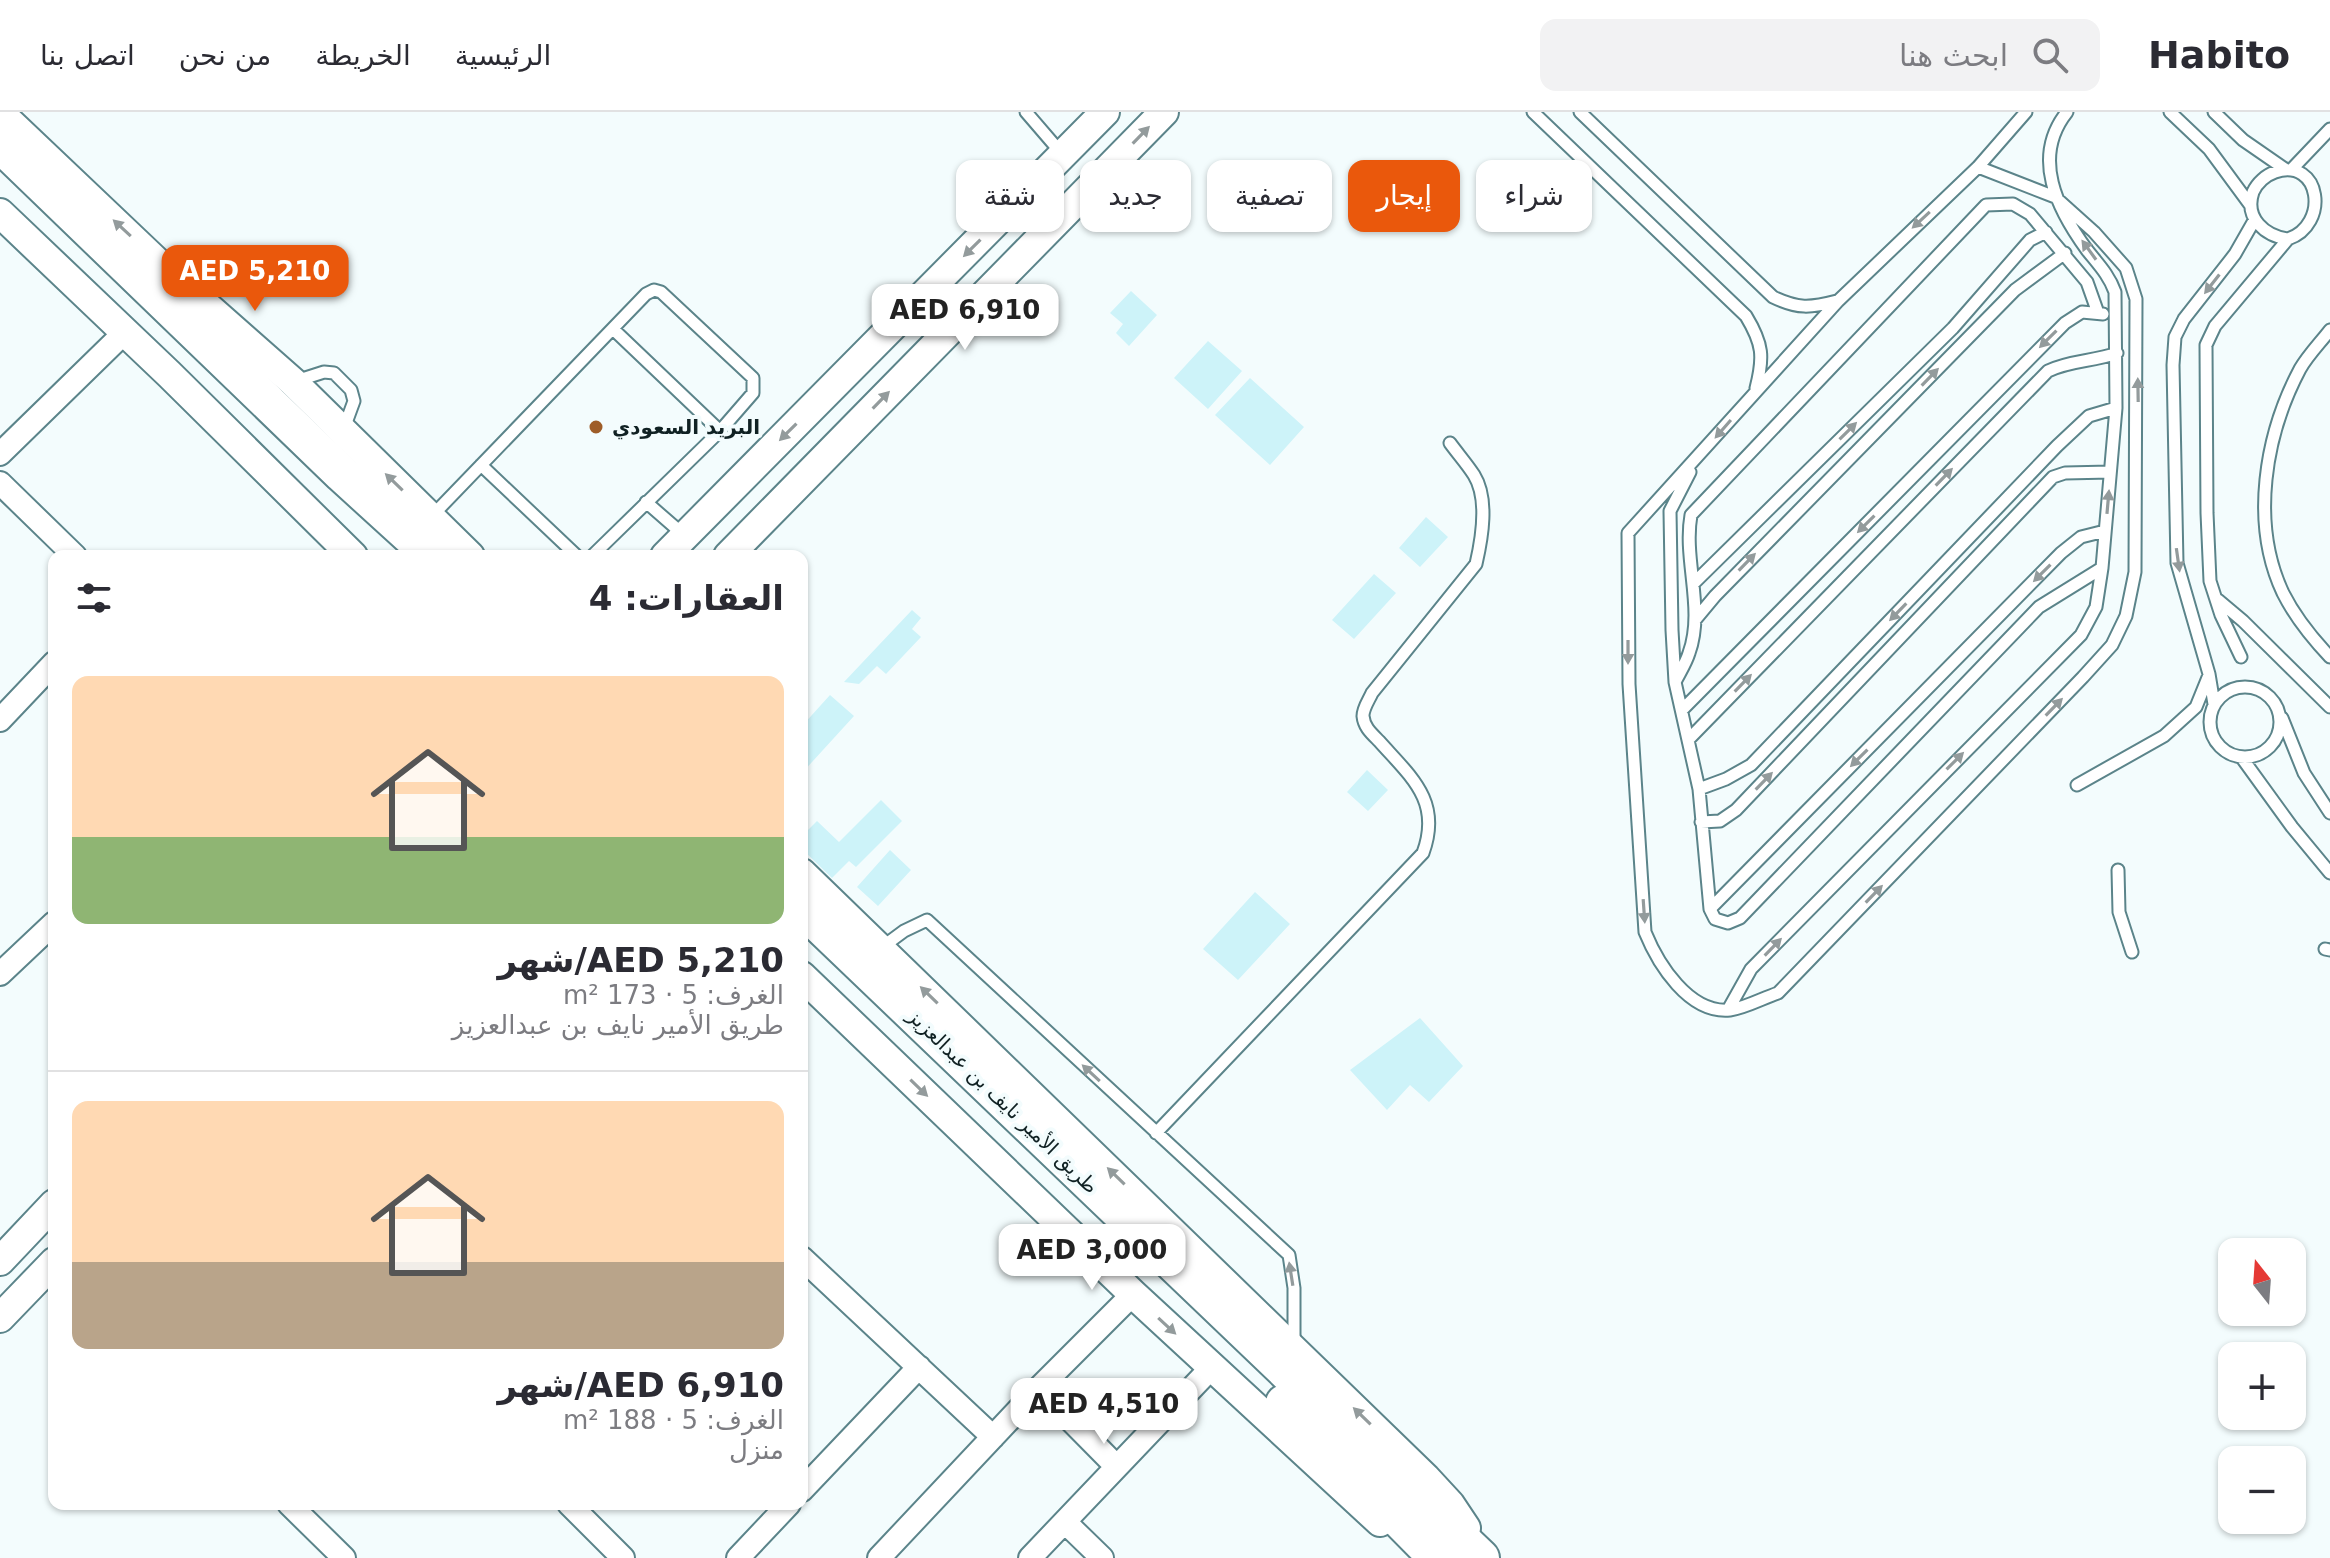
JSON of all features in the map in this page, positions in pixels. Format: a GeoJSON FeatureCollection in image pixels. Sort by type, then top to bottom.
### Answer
{"type":"FeatureCollection","features":[{"type":"Feature","properties":{"kind":"main road"},"geometry":{"type":"LineString","coordinates":[[0,144],[342,474],[451,550]]}},
{"type":"Feature","properties":{"kind":"main road"},"geometry":{"type":"LineString","coordinates":[[0,172],[140,310],[394,550]]}},
{"type":"Feature","properties":{"kind":"main road","name":"طريق الأمير نايف بن عبدالعزيز"},"geometry":{"type":"LineString","coordinates":[[808,914],[1285,1372],[1484,1558]]}},
{"type":"Feature","properties":{"kind":"main road","name":"طريق الأمير نايف بن عبدالعزيز"},"geometry":{"type":"LineString","coordinates":[[808,945],[1149,1269],[1285,1372],[1437,1558]]}},
{"type":"Feature","properties":{"kind":"street"},"geometry":{"type":"LineString","coordinates":[[671,550],[1105,112]]}},
{"type":"Feature","properties":{"kind":"street"},"geometry":{"type":"LineString","coordinates":[[734,550],[1164,112]]}},
{"type":"Feature","properties":{"kind":"street"},"geometry":{"type":"LineString","coordinates":[[0,113],[157,262],[293,382],[431,518],[454,550]]}},
{"type":"Feature","properties":{"kind":"street"},"geometry":{"type":"LineString","coordinates":[[0,213],[347,550]]}},
{"type":"Feature","properties":{"kind":"street"},"geometry":{"type":"LineString","coordinates":[[0,454],[125,332]]}},
{"type":"Feature","properties":{"kind":"street"},"geometry":{"type":"LineString","coordinates":[[0,483],[69,550]]}},
{"type":"Feature","properties":{"kind":"street"},"geometry":{"type":"LineString","coordinates":[[0,720],[48,669]]}},
{"type":"Feature","properties":{"kind":"street"},"geometry":{"type":"LineString","coordinates":[[808,879],[881,948],[1285,1372]]}},
{"type":"Feature","properties":{"kind":"street"},"geometry":{"type":"LineString","coordinates":[[0,974],[48,929]]}},
{"type":"Feature","properties":{"kind":"street"},"geometry":{"type":"LineString","coordinates":[[808,982],[1298,1450],[1397,1538],[1425,1558]]}},
{"type":"Feature","properties":{"kind":"street"},"geometry":{"type":"LineString","coordinates":[[0,1261],[48,1210]]}},
{"type":"Feature","properties":{"kind":"street"},"geometry":{"type":"LineString","coordinates":[[808,1264],[993,1437]]}},
{"type":"Feature","properties":{"kind":"street"},"geometry":{"type":"LineString","coordinates":[[0,1318],[48,1269]]}},
{"type":"Feature","properties":{"kind":"street"},"geometry":{"type":"LineString","coordinates":[[879,1558],[1039,1388],[1133,1294]]}},
{"type":"Feature","properties":{"kind":"street"},"geometry":{"type":"LineString","coordinates":[[808,1484],[919,1367]]}},
{"type":"Feature","properties":{"kind":"street"},"geometry":{"type":"LineString","coordinates":[[1030,1558],[1212,1367]]}},
{"type":"Feature","properties":{"kind":"street"},"geometry":{"type":"LineString","coordinates":[[1039,1388],[1116,1466]]}},
{"type":"Feature","properties":{"kind":"street"},"geometry":{"type":"LineString","coordinates":[[295,1510],[344,1558]]}},
{"type":"Feature","properties":{"kind":"street"},"geometry":{"type":"LineString","coordinates":[[575,1510],[623,1558]]}},
{"type":"Feature","properties":{"kind":"street"},"geometry":{"type":"LineString","coordinates":[[738,1558],[783,1510]]}},
{"type":"Feature","properties":{"kind":"street"},"geometry":{"type":"LineString","coordinates":[[1065,1522],[1102,1558]]}},
{"type":"Feature","properties":{"kind":"lane"},"geometry":{"type":"LineString","coordinates":[[1026,112],[1063,155]]}},
{"type":"Feature","properties":{"kind":"lane"},"geometry":{"type":"LineString","coordinates":[[1533,112],[1746,316],[1758,337],[1762,357],[1755,392]]}},
{"type":"Feature","properties":{"kind":"lane"},"geometry":{"type":"LineString","coordinates":[[1580,112],[1773,297],[1792,306],[1815,307],[1838,301]]}},
{"type":"Feature","properties":{"kind":"lane"},"geometry":{"type":"LineString","coordinates":[[1978,167],[2055,197],[2094,232],[2126,268],[2136,299],[2138,402],[2135,572],[2126,616],[2112,645],[2083,677],[1778,993],[1728,1010],[1700,1003],[1677,985],[1656,959],[1645,932],[1629,684],[1628,533],[1838,301],[1978,167],[2026,112]]}},
{"type":"Feature","properties":{"kind":"lane"},"geometry":{"type":"LineString","coordinates":[[2170,112],[2209,149],[2251,206],[2263,231],[2288,239],[2301,236],[2319,216],[2326,198],[2311,180],[2298,171],[2288,170],[2271,173],[2260,181],[2253,193],[2251,206]]}},
{"type":"Feature","properties":{"kind":"lane"},"geometry":{"type":"LineString","coordinates":[[2214,112],[2243,140],[2288,170]]}},
{"type":"Feature","properties":{"kind":"lane"},"geometry":{"type":"LineString","coordinates":[[1728,1010],[1751,969],[2081,635],[2096,607],[2116,408],[2115,292],[2110,278],[2086,248],[2055,197],[2048,155],[2053,133],[2065,113]]}},
{"type":"Feature","properties":{"kind":"lane"},"geometry":{"type":"LineString","coordinates":[[2288,170],[2330,129]]}},
{"type":"Feature","properties":{"kind":"lane"},"geometry":{"type":"LineString","coordinates":[[1675,682],[1690,652],[1695,620],[1688,532],[1691,515],[1986,205],[2013,204],[2030,214],[2087,282],[2098,313]]}},
{"type":"Feature","properties":{"kind":"lane"},"geometry":{"type":"LineString","coordinates":[[2255,219],[2235,254],[2184,319],[2175,337],[2177,563],[2209,674],[2214,704],[2209,725],[2217,745],[2242,758],[2264,753],[2278,737],[2281,715]]}},
{"type":"Feature","properties":{"kind":"lane"},"geometry":{"type":"LineString","coordinates":[[1693,584],[1953,328],[2030,240],[2046,232]]}},
{"type":"Feature","properties":{"kind":"lane"},"geometry":{"type":"LineString","coordinates":[[2241,657],[2210,581],[2206,345],[2215,326],[2288,239]]}},
{"type":"Feature","properties":{"kind":"lane"},"geometry":{"type":"LineString","coordinates":[[1695,620],[2015,290],[2065,253]]}},
{"type":"Feature","properties":{"kind":"lane"},"geometry":{"type":"LineString","coordinates":[[431,518],[646,294],[654,290],[661,292],[753,378],[753,393],[720,431],[598,550]]}},
{"type":"Feature","properties":{"kind":"lane"},"geometry":{"type":"LineString","coordinates":[[1682,710],[2065,323],[2082,312],[2116,317]]}},
{"type":"Feature","properties":{"kind":"lane"},"geometry":{"type":"LineString","coordinates":[[613,329],[720,431]]}},
{"type":"Feature","properties":{"kind":"lane"},"geometry":{"type":"LineString","coordinates":[[2330,330],[2302,366],[2282,407],[2269,451],[2265,501],[2268,542],[2283,592],[2309,634],[2330,657]]}},
{"type":"Feature","properties":{"kind":"lane"},"geometry":{"type":"LineString","coordinates":[[1689,739],[2048,371],[2068,361],[2096,360],[2117,353]]}},
{"type":"Feature","properties":{"kind":"lane"},"geometry":{"type":"LineString","coordinates":[[1699,789],[1751,765],[2057,446],[2089,416],[2116,408]]}},
{"type":"Feature","properties":{"kind":"lane"},"geometry":{"type":"LineString","coordinates":[[1156,1133],[1423,853],[1431,823],[1419,786],[1366,727],[1363,713],[1372,693],[1476,564],[1481,540],[1482,508],[1476,478],[1450,443]]}},
{"type":"Feature","properties":{"kind":"lane"},"geometry":{"type":"LineString","coordinates":[[1698,457],[1670,511],[1675,682],[1699,789],[1710,909],[1715,919],[1728,923],[1740,918],[2039,607],[2102,568]]}},
{"type":"Feature","properties":{"kind":"lane"},"geometry":{"type":"LineString","coordinates":[[481,465],[571,550]]}},
{"type":"Feature","properties":{"kind":"lane"},"geometry":{"type":"LineString","coordinates":[[1701,822],[1720,821],[1736,810],[2053,477],[2065,473],[2110,472]]}},
{"type":"Feature","properties":{"kind":"lane"},"geometry":{"type":"LineString","coordinates":[[646,502],[685,536]]}},
{"type":"Feature","properties":{"kind":"lane"},"geometry":{"type":"LineString","coordinates":[[1710,909],[2061,553],[2081,537],[2105,531]]}},
{"type":"Feature","properties":{"kind":"lane"},"geometry":{"type":"LineString","coordinates":[[2215,597],[2330,707]]}},
{"type":"Feature","properties":{"kind":"lane"},"geometry":{"type":"LineString","coordinates":[[2077,785],[2164,736],[2196,707],[2209,674]]}},
{"type":"Feature","properties":{"kind":"lane"},"geometry":{"type":"LineString","coordinates":[[2214,704],[2231,689],[2253,687],[2266,692],[2276,702],[2304,773],[2330,813]]}},
{"type":"Feature","properties":{"kind":"lane"},"geometry":{"type":"LineString","coordinates":[[2242,758],[2330,873]]}},
{"type":"Feature","properties":{"kind":"lane"},"geometry":{"type":"LineString","coordinates":[[2118,870],[2119,912],[2132,952]]}},
{"type":"Feature","properties":{"kind":"lane"},"geometry":{"type":"LineString","coordinates":[[881,948],[904,931],[927,920],[1289,1255],[1294,1288],[1285,1372]]}},
{"type":"Feature","properties":{"kind":"shaded area"},"geometry":{"type":"Polygon","coordinates":[[[1131,291],[1157,315],[1129,346],[1116,333],[1123,324],[1110,313],[1131,291]]]}},
{"type":"Feature","properties":{"kind":"shaded area"},"geometry":{"type":"Polygon","coordinates":[[[1208,341],[1242,371],[1208,409],[1174,378],[1208,341]]]}},
{"type":"Feature","properties":{"kind":"shaded area"},"geometry":{"type":"Polygon","coordinates":[[[1250,378],[1304,427],[1270,465],[1215,415],[1250,378]]]}},
{"type":"Feature","properties":{"kind":"shaded area"},"geometry":{"type":"Polygon","coordinates":[[[1426,517],[1448,537],[1420,567],[1399,548],[1426,517]]]}},
{"type":"Feature","properties":{"kind":"shaded area"},"geometry":{"type":"Polygon","coordinates":[[[1374,574],[1396,593],[1354,639],[1332,620],[1374,574]]]}},
{"type":"Feature","properties":{"kind":"shaded area"},"geometry":{"type":"Polygon","coordinates":[[[912,610],[921,618],[912,629],[921,637],[886,674],[877,666],[859,684],[844,682],[912,610]]]}},
{"type":"Feature","properties":{"kind":"shaded area"},"geometry":{"type":"Polygon","coordinates":[[[830,695],[854,716],[808,766],[808,719],[830,695]]]}},
{"type":"Feature","properties":{"kind":"shaded area"},"geometry":{"type":"Polygon","coordinates":[[[1367,770],[1388,790],[1368,811],[1347,792],[1367,770]]]}},
{"type":"Feature","properties":{"kind":"shaded area"},"geometry":{"type":"Polygon","coordinates":[[[881,800],[902,821],[856,867],[849,861],[832,878],[808,855],[808,830],[817,821],[839,842],[881,800]]]}},
{"type":"Feature","properties":{"kind":"shaded area"},"geometry":{"type":"Polygon","coordinates":[[[890,850],[911,870],[878,906],[857,887],[890,850]]]}},
{"type":"Feature","properties":{"kind":"shaded area"},"geometry":{"type":"Polygon","coordinates":[[[1255,892],[1290,924],[1238,980],[1203,949],[1255,892]]]}},
{"type":"Feature","properties":{"kind":"shaded area"},"geometry":{"type":"Polygon","coordinates":[[[1420,1018],[1463,1066],[1429,1102],[1410,1085],[1387,1110],[1350,1070],[1420,1018]]]}},
{"type":"Feature","properties":{"kind":"place","name":"البريد السعودي"},"geometry":{"type":"Point","coordinates":[596,427]}}]}
